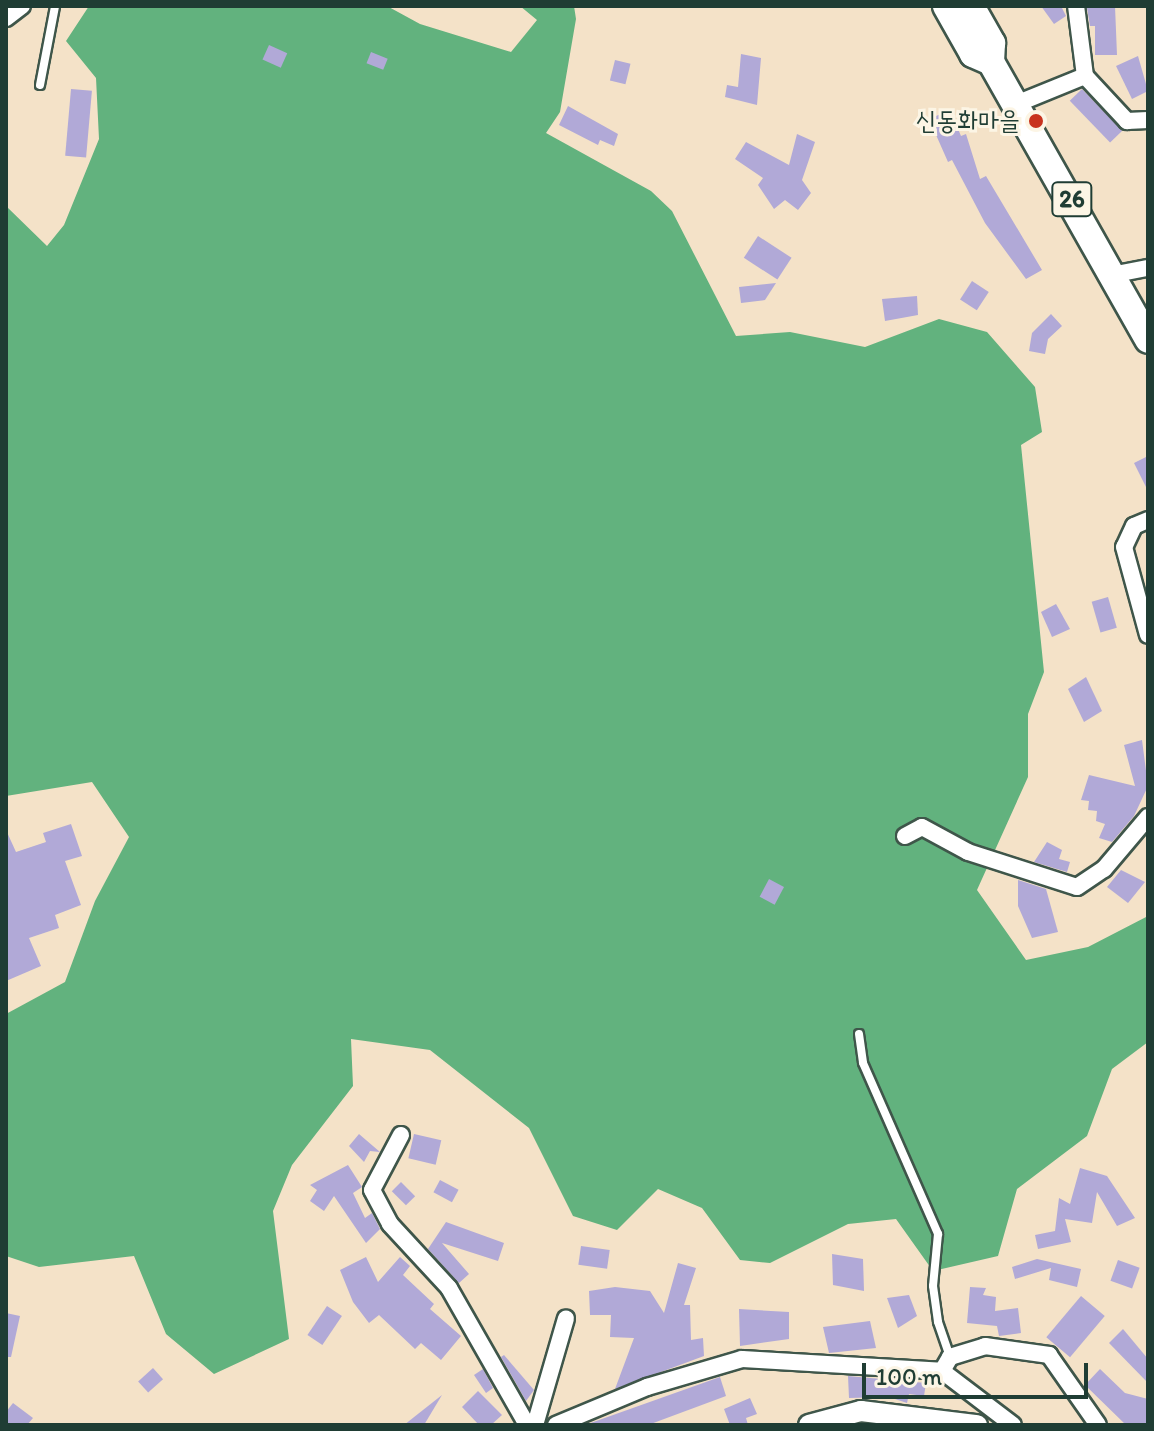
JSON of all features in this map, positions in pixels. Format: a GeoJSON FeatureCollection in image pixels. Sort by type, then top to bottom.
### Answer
{"type":"FeatureCollection","features":[{"type":"Feature","properties":{"kind":"main road","name":"26"},"geometry":{"type":"LineString","coordinates":[[946,6],[973,54],[991,62]]}},
{"type":"Feature","properties":{"kind":"main road","name":"26"},"geometry":{"type":"LineString","coordinates":[[971,6],[992,43],[991,62],[1148,340]]}},
{"type":"Feature","properties":{"kind":"street"},"geometry":{"type":"LineString","coordinates":[[6,18],[22,6]]}},
{"type":"Feature","properties":{"kind":"street"},"geometry":{"type":"LineString","coordinates":[[1076,6],[1085,76],[1127,121],[1148,120]]}},
{"type":"Feature","properties":{"kind":"street"},"geometry":{"type":"LineString","coordinates":[[1016,104],[1085,76]]}},
{"type":"Feature","properties":{"kind":"street"},"geometry":{"type":"LineString","coordinates":[[1111,275],[1148,268]]}},
{"type":"Feature","properties":{"kind":"street"},"geometry":{"type":"LineString","coordinates":[[1148,520],[1134,526],[1124,547],[1148,635]]}},
{"type":"Feature","properties":{"kind":"street"},"geometry":{"type":"LineString","coordinates":[[905,836],[922,827],[968,852],[1077,887],[1104,869],[1148,817]]}},
{"type":"Feature","properties":{"kind":"street"},"geometry":{"type":"LineString","coordinates":[[401,1135],[372,1190],[390,1224],[449,1288],[527,1425]]}},
{"type":"Feature","properties":{"kind":"street"},"geometry":{"type":"LineString","coordinates":[[535,1425],[566,1318]]}},
{"type":"Feature","properties":{"kind":"street"},"geometry":{"type":"LineString","coordinates":[[556,1425],[647,1387],[742,1359],[946,1364],[985,1346],[1049,1355],[1098,1425]]}},
{"type":"Feature","properties":{"kind":"street"},"geometry":{"type":"LineString","coordinates":[[946,1364],[1013,1425]]}},
{"type":"Feature","properties":{"kind":"street"},"geometry":{"type":"LineString","coordinates":[[813,1424],[871,1418],[977,1425]]}},
{"type":"Feature","properties":{"kind":"lane"},"geometry":{"type":"LineString","coordinates":[[40,85],[55,6]]}},
{"type":"Feature","properties":{"kind":"lane"},"geometry":{"type":"LineString","coordinates":[[859,1034],[863,1063],[938,1234],[933,1286],[946,1364]]}},
{"type":"Feature","properties":{"kind":"green space"},"geometry":{"type":"Polygon","coordinates":[[[89,6],[387,6],[420,24],[511,52],[537,20],[520,6],[574,6],[576,19],[560,112],[546,133],[651,191],[672,211],[736,336],[790,332],[865,347],[939,319],[987,332],[1035,387],[1042,432],[1021,445],[1044,672],[1028,714],[1028,777],[977,890],[1026,960],[1088,947],[1148,916],[1148,1042],[1112,1069],[1087,1136],[1017,1189],[998,1256],[933,1271],[896,1219],[848,1224],[770,1263],[740,1260],[702,1208],[658,1189],[617,1230],[573,1216],[529,1128],[430,1050],[351,1039],[353,1086],[292,1165],[273,1211],[289,1339],[214,1374],[166,1334],[134,1256],[39,1267],[6,1256],[6,1014],[65,982],[95,901],[129,837],[92,782],[6,796],[6,206],[47,246],[64,225],[99,139],[96,78],[66,41],[89,6]]]}},
{"type":"Feature","properties":{"kind":"building"},"geometry":{"type":"Polygon","coordinates":[[[1041,6],[1061,6],[1066,16],[1054,24],[1041,6]]]}},
{"type":"Feature","properties":{"kind":"building"},"geometry":{"type":"Polygon","coordinates":[[[1115,6],[1117,55],[1095,55],[1095,26],[1090,26],[1087,8],[1115,6]]]}},
{"type":"Feature","properties":{"kind":"building"},"geometry":{"type":"Polygon","coordinates":[[[269,45],[287,53],[281,68],[262,60],[269,45]]]}},
{"type":"Feature","properties":{"kind":"building"},"geometry":{"type":"Polygon","coordinates":[[[371,52],[388,59],[383,70],[367,63],[371,52]]]}},
{"type":"Feature","properties":{"kind":"building"},"geometry":{"type":"Polygon","coordinates":[[[741,54],[761,58],[757,105],[725,97],[727,85],[738,87],[741,54]]]}},
{"type":"Feature","properties":{"kind":"building"},"geometry":{"type":"Polygon","coordinates":[[[1138,56],[1148,91],[1132,99],[1116,66],[1138,56]]]}},
{"type":"Feature","properties":{"kind":"building"},"geometry":{"type":"Polygon","coordinates":[[[615,60],[631,64],[625,84],[610,80],[615,60]]]}},
{"type":"Feature","properties":{"kind":"building"},"geometry":{"type":"Polygon","coordinates":[[[71,89],[92,91],[86,158],[65,156],[71,89]]]}},
{"type":"Feature","properties":{"kind":"building"},"geometry":{"type":"Polygon","coordinates":[[[1082,89],[1122,131],[1110,143],[1070,101],[1082,89]]]}},
{"type":"Feature","properties":{"kind":"building"},"geometry":{"type":"Polygon","coordinates":[[[568,106],[618,134],[614,146],[600,140],[598,145],[559,125],[568,106]]]}},
{"type":"Feature","properties":{"kind":"building"},"geometry":{"type":"Polygon","coordinates":[[[950,110],[961,136],[966,134],[980,179],[986,176],[1042,270],[1026,279],[985,223],[952,160],[948,162],[929,119],[950,110]]]}},
{"type":"Feature","properties":{"kind":"building"},"geometry":{"type":"Polygon","coordinates":[[[797,134],[815,142],[802,180],[811,193],[798,210],[785,200],[774,209],[758,185],[763,178],[735,159],[746,142],[789,165],[797,134]]]}},
{"type":"Feature","properties":{"kind":"building"},"geometry":{"type":"Polygon","coordinates":[[[758,236],[792,258],[777,280],[744,258],[758,236]]]}},
{"type":"Feature","properties":{"kind":"building"},"geometry":{"type":"Polygon","coordinates":[[[972,281],[989,292],[977,310],[960,299],[972,281]]]}},
{"type":"Feature","properties":{"kind":"building"},"geometry":{"type":"Polygon","coordinates":[[[776,283],[765,300],[741,303],[739,287],[776,283]]]}},
{"type":"Feature","properties":{"kind":"building"},"geometry":{"type":"Polygon","coordinates":[[[917,296],[918,315],[885,321],[882,299],[917,296]]]}},
{"type":"Feature","properties":{"kind":"building"},"geometry":{"type":"Polygon","coordinates":[[[1051,314],[1062,326],[1048,339],[1045,354],[1029,351],[1032,333],[1051,314]]]}},
{"type":"Feature","properties":{"kind":"building"},"geometry":{"type":"Polygon","coordinates":[[[1148,456],[1148,491],[1134,463],[1148,456]]]}},
{"type":"Feature","properties":{"kind":"building"},"geometry":{"type":"Polygon","coordinates":[[[1108,597],[1117,628],[1100,632],[1092,602],[1108,597]]]}},
{"type":"Feature","properties":{"kind":"building"},"geometry":{"type":"Polygon","coordinates":[[[1056,604],[1070,629],[1052,637],[1041,612],[1056,604]]]}},
{"type":"Feature","properties":{"kind":"building"},"geometry":{"type":"Polygon","coordinates":[[[1086,677],[1102,711],[1084,722],[1068,689],[1086,677]]]}},
{"type":"Feature","properties":{"kind":"building"},"geometry":{"type":"Polygon","coordinates":[[[1142,740],[1148,786],[1134,816],[1112,842],[1099,838],[1105,824],[1096,821],[1097,811],[1088,810],[1089,801],[1081,800],[1089,775],[1135,786],[1124,745],[1142,740]]]}},
{"type":"Feature","properties":{"kind":"building"},"geometry":{"type":"Polygon","coordinates":[[[71,824],[82,856],[65,861],[81,905],[55,915],[59,928],[29,938],[41,966],[6,981],[6,830],[16,852],[46,842],[43,833],[71,824]]]}},
{"type":"Feature","properties":{"kind":"building"},"geometry":{"type":"Polygon","coordinates":[[[1047,842],[1062,850],[1059,859],[1070,862],[1067,872],[1034,862],[1047,842]]]}},
{"type":"Feature","properties":{"kind":"building"},"geometry":{"type":"Polygon","coordinates":[[[1121,870],[1145,882],[1128,903],[1107,887],[1121,870]]]}},
{"type":"Feature","properties":{"kind":"building"},"geometry":{"type":"Polygon","coordinates":[[[769,879],[784,887],[775,905],[760,897],[769,879]]]}},
{"type":"Feature","properties":{"kind":"building"},"geometry":{"type":"Polygon","coordinates":[[[1018,880],[1046,889],[1058,932],[1032,938],[1018,906],[1018,880]]]}},
{"type":"Feature","properties":{"kind":"building"},"geometry":{"type":"Polygon","coordinates":[[[359,1134],[380,1152],[370,1151],[364,1162],[349,1146],[359,1134]]]}},
{"type":"Feature","properties":{"kind":"building"},"geometry":{"type":"Polygon","coordinates":[[[414,1134],[441,1140],[436,1165],[408,1158],[414,1134]]]}},
{"type":"Feature","properties":{"kind":"building"},"geometry":{"type":"Polygon","coordinates":[[[348,1165],[362,1187],[353,1193],[365,1218],[372,1213],[380,1229],[366,1243],[334,1196],[324,1211],[310,1201],[317,1190],[310,1185],[348,1165]]]}},
{"type":"Feature","properties":{"kind":"building"},"geometry":{"type":"Polygon","coordinates":[[[1080,1168],[1107,1176],[1135,1218],[1117,1226],[1097,1192],[1092,1223],[1065,1219],[1071,1242],[1038,1249],[1035,1235],[1055,1231],[1059,1198],[1070,1204],[1080,1168]]]}},
{"type":"Feature","properties":{"kind":"building"},"geometry":{"type":"Polygon","coordinates":[[[440,1180],[459,1190],[452,1202],[433,1192],[440,1180]]]}},
{"type":"Feature","properties":{"kind":"building"},"geometry":{"type":"Polygon","coordinates":[[[401,1182],[415,1196],[406,1205],[392,1191],[401,1182]]]}},
{"type":"Feature","properties":{"kind":"building"},"geometry":{"type":"Polygon","coordinates":[[[446,1222],[504,1243],[498,1261],[442,1243],[469,1274],[459,1283],[428,1249],[446,1222]]]}},
{"type":"Feature","properties":{"kind":"building"},"geometry":{"type":"Polygon","coordinates":[[[581,1246],[610,1250],[607,1269],[578,1265],[581,1246]]]}},
{"type":"Feature","properties":{"kind":"building"},"geometry":{"type":"Polygon","coordinates":[[[832,1254],[863,1259],[864,1291],[833,1285],[832,1254]]]}},
{"type":"Feature","properties":{"kind":"building"},"geometry":{"type":"Polygon","coordinates":[[[366,1257],[378,1282],[400,1257],[410,1266],[403,1275],[434,1304],[430,1309],[461,1336],[441,1360],[421,1343],[415,1349],[379,1315],[369,1323],[353,1302],[340,1270],[366,1257]]]}},
{"type":"Feature","properties":{"kind":"building"},"geometry":{"type":"Polygon","coordinates":[[[1037,1259],[1081,1269],[1077,1287],[1049,1280],[1051,1268],[1015,1279],[1012,1267],[1037,1259]]]}},
{"type":"Feature","properties":{"kind":"building"},"geometry":{"type":"Polygon","coordinates":[[[1118,1260],[1140,1268],[1132,1289],[1110,1281],[1118,1260]]]}},
{"type":"Feature","properties":{"kind":"building"},"geometry":{"type":"Polygon","coordinates":[[[678,1263],[696,1268],[684,1305],[690,1305],[691,1340],[703,1338],[704,1356],[615,1389],[634,1338],[610,1337],[611,1315],[590,1315],[589,1291],[615,1287],[650,1291],[664,1313],[678,1263]]]}},
{"type":"Feature","properties":{"kind":"building"},"geometry":{"type":"Polygon","coordinates":[[[970,1287],[986,1288],[983,1295],[996,1297],[995,1311],[1018,1308],[1021,1333],[999,1336],[997,1326],[967,1323],[970,1287]]]}},
{"type":"Feature","properties":{"kind":"building"},"geometry":{"type":"Polygon","coordinates":[[[909,1295],[917,1316],[898,1328],[887,1298],[909,1295]]]}},
{"type":"Feature","properties":{"kind":"building"},"geometry":{"type":"Polygon","coordinates":[[[1081,1296],[1105,1316],[1070,1357],[1046,1337],[1081,1296]]]}},
{"type":"Feature","properties":{"kind":"building"},"geometry":{"type":"Polygon","coordinates":[[[327,1306],[342,1316],[322,1345],[307,1335],[327,1306]]]}},
{"type":"Feature","properties":{"kind":"building"},"geometry":{"type":"Polygon","coordinates":[[[739,1309],[789,1312],[789,1339],[740,1346],[739,1309]]]}},
{"type":"Feature","properties":{"kind":"building"},"geometry":{"type":"Polygon","coordinates":[[[6,1313],[20,1316],[11,1357],[6,1357],[6,1313]]]}},
{"type":"Feature","properties":{"kind":"building"},"geometry":{"type":"Polygon","coordinates":[[[870,1321],[876,1348],[829,1353],[823,1327],[870,1321]]]}},
{"type":"Feature","properties":{"kind":"building"},"geometry":{"type":"Polygon","coordinates":[[[1123,1329],[1148,1359],[1148,1383],[1109,1343],[1123,1329]]]}},
{"type":"Feature","properties":{"kind":"building"},"geometry":{"type":"Polygon","coordinates":[[[504,1355],[534,1390],[526,1401],[501,1357],[504,1355]]]}},
{"type":"Feature","properties":{"kind":"building"},"geometry":{"type":"Polygon","coordinates":[[[153,1368],[163,1379],[148,1393],[138,1381],[153,1368]]]}},
{"type":"Feature","properties":{"kind":"building"},"geometry":{"type":"Polygon","coordinates":[[[483,1369],[493,1388],[486,1393],[474,1375],[483,1369]]]}},
{"type":"Feature","properties":{"kind":"building"},"geometry":{"type":"Polygon","coordinates":[[[1100,1369],[1125,1393],[1148,1399],[1148,1425],[1126,1425],[1085,1385],[1100,1369]]]}},
{"type":"Feature","properties":{"kind":"building"},"geometry":{"type":"Polygon","coordinates":[[[848,1376],[926,1383],[924,1396],[909,1394],[907,1403],[889,1397],[849,1398],[848,1376]]]}},
{"type":"Feature","properties":{"kind":"building"},"geometry":{"type":"Polygon","coordinates":[[[720,1377],[726,1396],[648,1425],[585,1425],[720,1377]]]}},
{"type":"Feature","properties":{"kind":"building"},"geometry":{"type":"Polygon","coordinates":[[[478,1391],[502,1415],[491,1425],[479,1425],[462,1407],[478,1391]]]}},
{"type":"Feature","properties":{"kind":"building"},"geometry":{"type":"Polygon","coordinates":[[[442,1395],[424,1425],[404,1425],[442,1395]]]}},
{"type":"Feature","properties":{"kind":"building"},"geometry":{"type":"Polygon","coordinates":[[[750,1398],[757,1414],[746,1418],[748,1425],[730,1425],[724,1409],[750,1398]]]}},
{"type":"Feature","properties":{"kind":"building"},"geometry":{"type":"Polygon","coordinates":[[[13,1403],[33,1418],[27,1425],[6,1425],[6,1412],[13,1403]]]}},
{"type":"Feature","properties":{"kind":"place","name":"신동화마을"},"geometry":{"type":"Point","coordinates":[1036,121]}}]}
